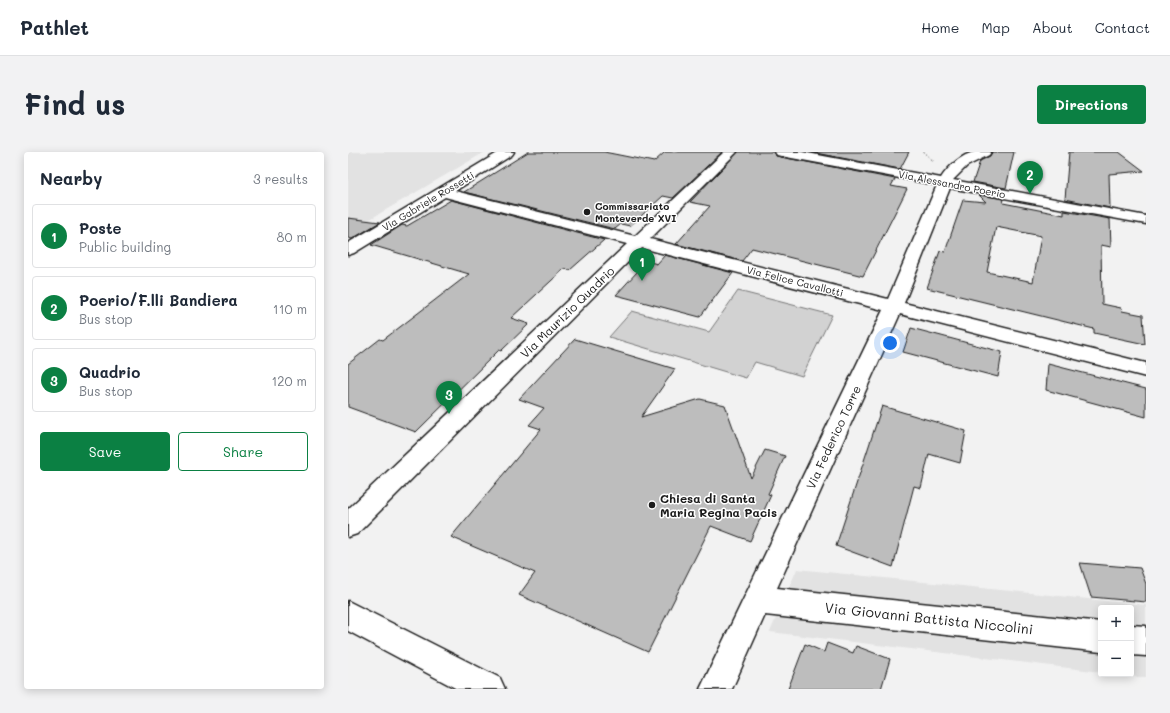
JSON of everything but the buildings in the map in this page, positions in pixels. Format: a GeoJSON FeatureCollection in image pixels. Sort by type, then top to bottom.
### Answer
{"type":"FeatureCollection","features":[{"type":"Feature","properties":{"kind":"street","name":"Via Gabriele Rossetti"},"geometry":{"type":"LineString","coordinates":[[348,250],[508,152]]}},
{"type":"Feature","properties":{"kind":"street","name":"Via Maurizio Quadrio"},"geometry":{"type":"LineString","coordinates":[[348,526],[731,152]]}},
{"type":"Feature","properties":{"kind":"street","name":"Via Alessandro Poerio"},"geometry":{"type":"LineString","coordinates":[[781,152],[1146,220]]}},
{"type":"Feature","properties":{"kind":"street","name":"Via Federico Torre"},"geometry":{"type":"LineString","coordinates":[[716,689],[893,306],[945,183],[954,170],[970,159],[984,152]]}},
{"type":"Feature","properties":{"kind":"street","name":"Via Felice Cavallotti"},"geometry":{"type":"LineString","coordinates":[[443,192],[1146,370]]}},
{"type":"Feature","properties":{"kind":"street","name":"Via Giovanni Battista Niccolini"},"geometry":{"type":"LineString","coordinates":[[758,600],[1098,636]]}},
{"type":"Feature","properties":{"kind":"street"},"geometry":{"type":"LineString","coordinates":[[348,615],[489,689]]}},
{"type":"Feature","properties":{"kind":"street"},"geometry":{"type":"LineString","coordinates":[[1134,640],[1146,641]]}},
{"type":"Feature","properties":{"kind":"path"},"geometry":{"type":"LineString","coordinates":[[924,152],[932,159]]}},
{"type":"Feature","properties":{"kind":"shaded area"},"geometry":{"type":"Polygon","coordinates":[[[348,152],[485,152],[348,232],[348,152]]]}},
{"type":"Feature","properties":{"kind":"shaded area"},"geometry":{"type":"Polygon","coordinates":[[[738,291],[832,315],[802,376],[755,362],[746,378],[609,337],[632,311],[709,332],[738,291]]]}},
{"type":"Feature","properties":{"kind":"shaded area"},"geometry":{"type":"Polygon","coordinates":[[[797,569],[1146,605],[1146,678],[1134,676],[1134,605],[1098,605],[1098,672],[770,632],[797,569]]]}},
{"type":"Feature","properties":{"kind":"place","name":"Poerio/F.lli Bandiera"},"geometry":{"type":"Point","coordinates":[1030,194]}},
{"type":"Feature","properties":{"kind":"place","name":"Commissariato Monteverde XVI"},"geometry":{"type":"Point","coordinates":[587,212]}},
{"type":"Feature","properties":{"kind":"place","name":"Poste"},"geometry":{"type":"Point","coordinates":[642,281]}},
{"type":"Feature","properties":{"kind":"place","name":"Quadrio"},"geometry":{"type":"Point","coordinates":[449,414]}},
{"type":"Feature","properties":{"kind":"place","name":"Chiesa di Santa Maria Regina Pacis"},"geometry":{"type":"Point","coordinates":[652,505]}}]}
